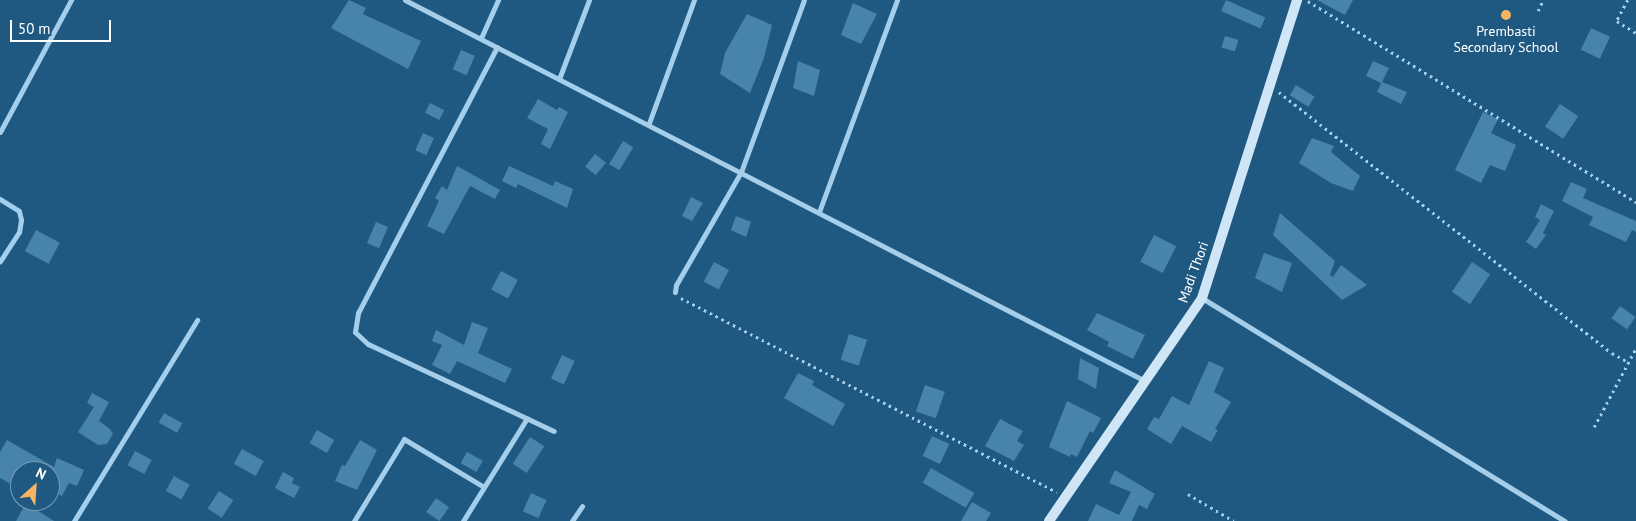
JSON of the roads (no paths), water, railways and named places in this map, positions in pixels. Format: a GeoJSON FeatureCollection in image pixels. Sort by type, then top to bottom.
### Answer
{"type":"FeatureCollection","features":[{"type":"Feature","properties":{"kind":"main road","name":"Madi Thori"},"geometry":{"type":"LineString","coordinates":[[1048,521],[1202,298],[1268,83],[1297,0]]}},
{"type":"Feature","properties":{"kind":"street"},"geometry":{"type":"LineString","coordinates":[[0,132],[71,0]]}},
{"type":"Feature","properties":{"kind":"street"},"geometry":{"type":"LineString","coordinates":[[405,0],[649,123],[1145,381]]}},
{"type":"Feature","properties":{"kind":"street"},"geometry":{"type":"LineString","coordinates":[[480,38],[498,0]]}},
{"type":"Feature","properties":{"kind":"street"},"geometry":{"type":"LineString","coordinates":[[559,79],[589,0]]}},
{"type":"Feature","properties":{"kind":"street"},"geometry":{"type":"LineString","coordinates":[[649,123],[694,0]]}},
{"type":"Feature","properties":{"kind":"street"},"geometry":{"type":"LineString","coordinates":[[675,292],[676,285],[742,172],[804,0]]}},
{"type":"Feature","properties":{"kind":"street"},"geometry":{"type":"LineString","coordinates":[[819,212],[897,0]]}},
{"type":"Feature","properties":{"kind":"street"},"geometry":{"type":"LineString","coordinates":[[497,47],[358,313],[355,332],[368,344],[554,431]]}},
{"type":"Feature","properties":{"kind":"street"},"geometry":{"type":"LineString","coordinates":[[0,199],[18,211],[20,220],[19,232],[0,261]]}},
{"type":"Feature","properties":{"kind":"street"},"geometry":{"type":"LineString","coordinates":[[1202,298],[1565,521]]}},
{"type":"Feature","properties":{"kind":"street"},"geometry":{"type":"LineString","coordinates":[[74,521],[197,320]]}},
{"type":"Feature","properties":{"kind":"street"},"geometry":{"type":"LineString","coordinates":[[463,521],[527,418]]}},
{"type":"Feature","properties":{"kind":"street"},"geometry":{"type":"LineString","coordinates":[[354,521],[404,439],[484,487]]}},
{"type":"Feature","properties":{"kind":"street"},"geometry":{"type":"LineString","coordinates":[[572,521],[582,506]]}},
{"type":"Feature","properties":{"kind":"place","name":"Prembasti Secondary School"},"geometry":{"type":"Point","coordinates":[1506,15]}}]}
